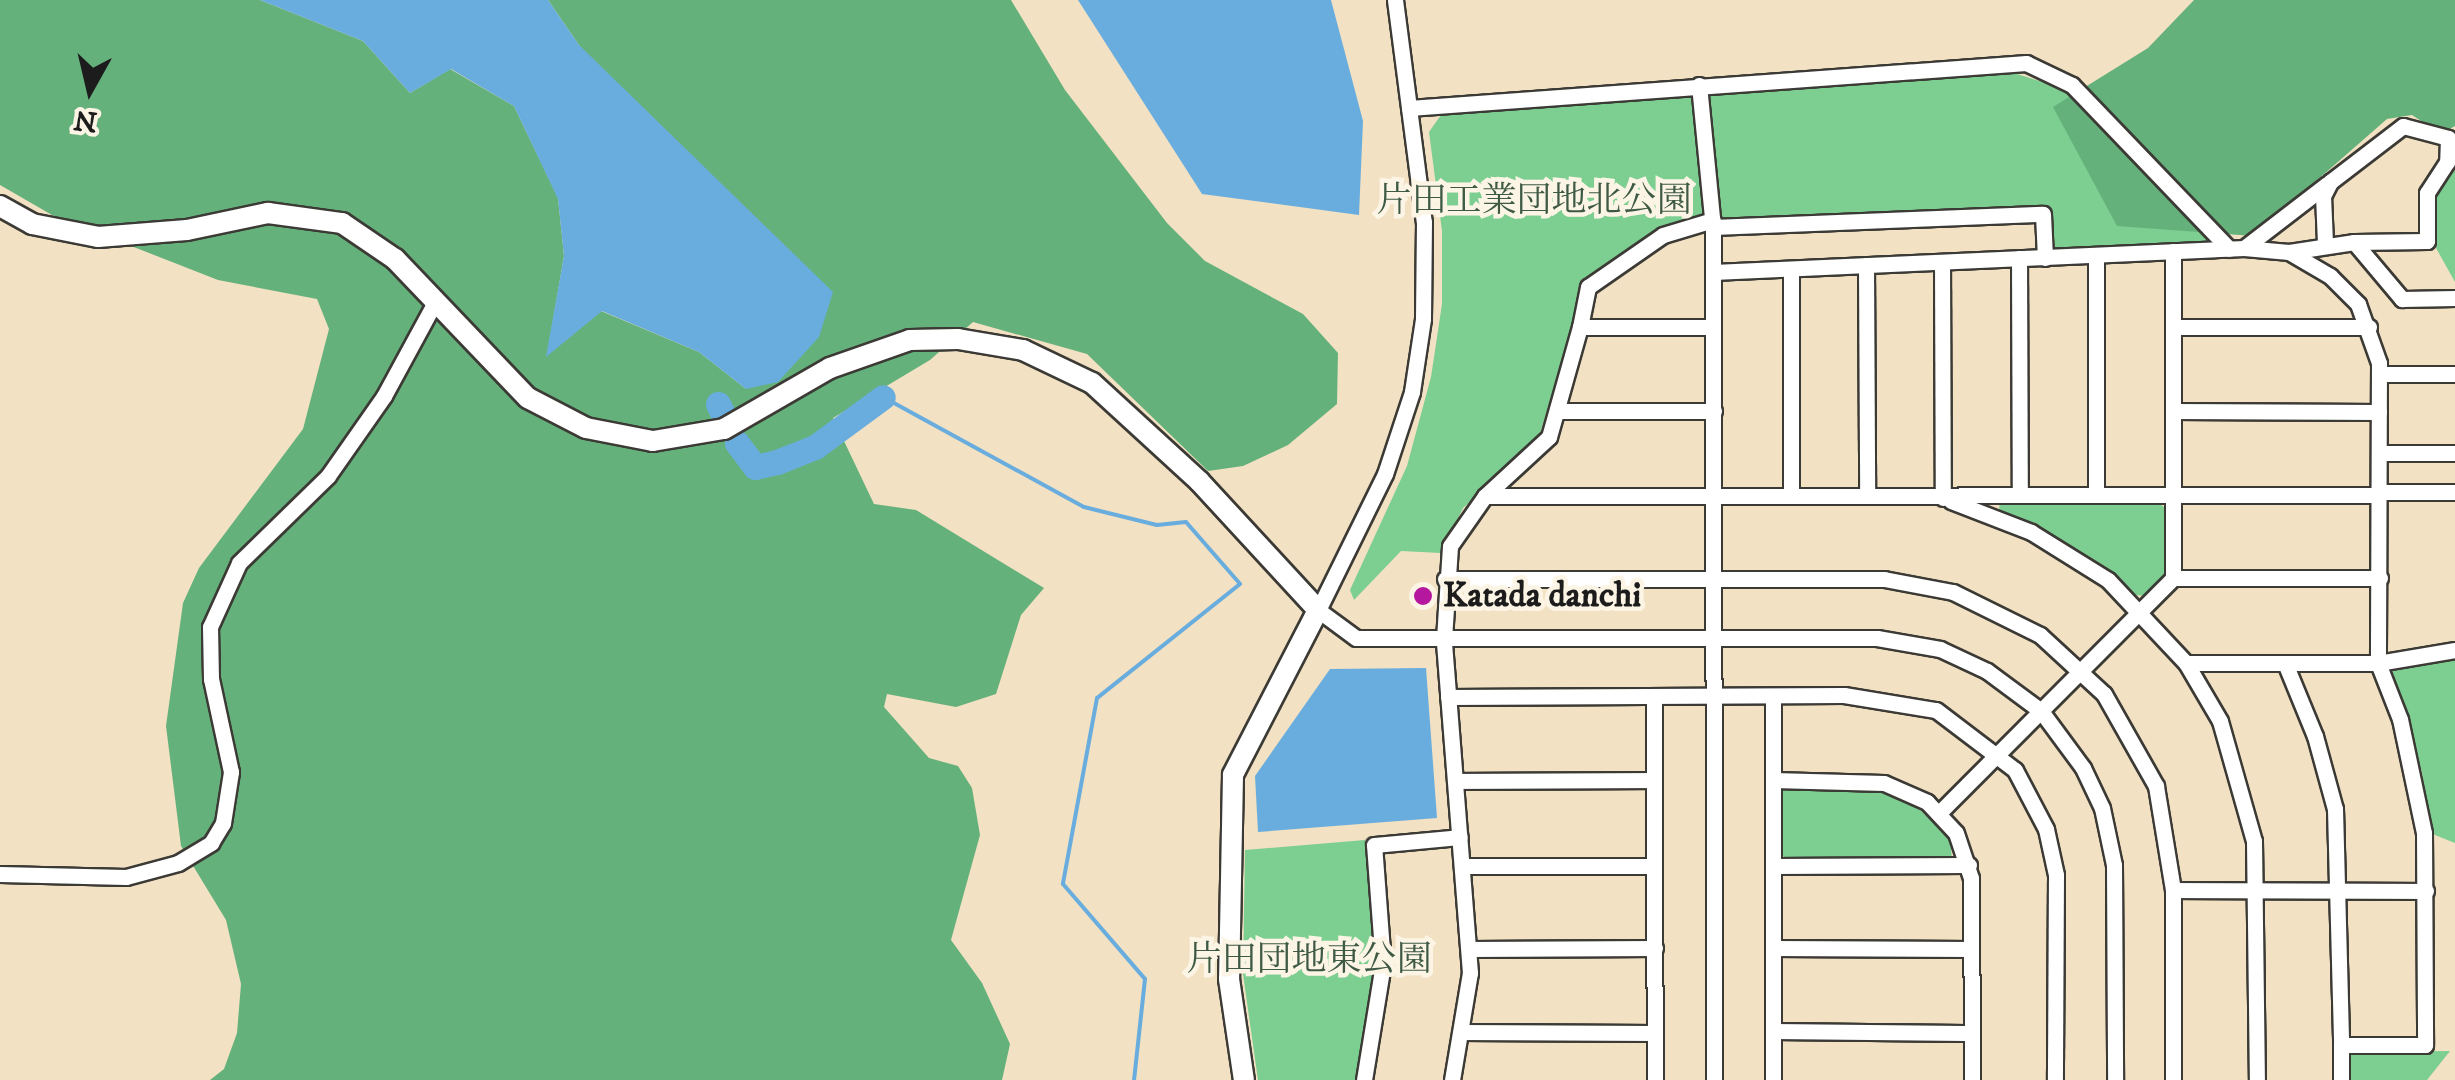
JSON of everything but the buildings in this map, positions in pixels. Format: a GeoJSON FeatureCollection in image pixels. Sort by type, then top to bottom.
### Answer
{"type":"FeatureCollection","features":[{"type":"Feature","properties":{"kind":"main road"},"geometry":{"type":"LineString","coordinates":[[0,206],[32,224],[98,237],[187,230],[268,212],[342,223],[395,259],[528,398],[586,428],[652,442],[724,429],[830,368],[910,340],[995,344],[1050,360],[1111,399],[1318,610],[1233,774],[1229,979],[1244,1080]]}},
{"type":"Feature","properties":{"kind":"street"},"geometry":{"type":"LineString","coordinates":[[1394,0],[1426,260],[1414,379],[1384,474],[1318,610],[1356,638],[1714,637],[1914,642],[1987,671],[2041,711],[2094,786],[2111,846],[2115,1080]]}},
{"type":"Feature","properties":{"kind":"street"},"geometry":{"type":"LineString","coordinates":[[1409,108],[1996,61],[2042,68],[2072,86],[2236,248]]}},
{"type":"Feature","properties":{"kind":"street"},"geometry":{"type":"LineString","coordinates":[[1700,85],[1713,224],[1714,1080]]}},
{"type":"Feature","properties":{"kind":"street"},"geometry":{"type":"LineString","coordinates":[[1713,272],[2236,248],[2289,252],[2325,243],[2427,240],[2427,194],[2447,162],[2448,138],[2403,126],[2236,248]]}},
{"type":"Feature","properties":{"kind":"street"},"geometry":{"type":"LineString","coordinates":[[2325,243],[2323,196],[2330,182]]}},
{"type":"Feature","properties":{"kind":"street"},"geometry":{"type":"LineString","coordinates":[[1452,1080],[1470,949],[1444,639],[1450,546],[1484,496],[1538,454],[1560,411],[1588,288],[1663,234],[1713,224],[2043,214],[2045,258]]}},
{"type":"Feature","properties":{"kind":"street"},"geometry":{"type":"LineString","coordinates":[[2354,242],[2402,298],[2455,298]]}},
{"type":"Feature","properties":{"kind":"street"},"geometry":{"type":"LineString","coordinates":[[1939,812],[2173,578],[2173,251]]}},
{"type":"Feature","properties":{"kind":"street"},"geometry":{"type":"LineString","coordinates":[[2289,252],[2344,288],[2369,327],[2378,374],[2378,663],[2420,798],[2426,892],[2425,1045],[2340,1045]]}},
{"type":"Feature","properties":{"kind":"street"},"geometry":{"type":"LineString","coordinates":[[2096,255],[2096,494]]}},
{"type":"Feature","properties":{"kind":"street"},"geometry":{"type":"LineString","coordinates":[[2019,258],[2020,494]]}},
{"type":"Feature","properties":{"kind":"street"},"geometry":{"type":"LineString","coordinates":[[1942,262],[1943,498]]}},
{"type":"Feature","properties":{"kind":"street"},"geometry":{"type":"LineString","coordinates":[[1866,265],[1867,493]]}},
{"type":"Feature","properties":{"kind":"street"},"geometry":{"type":"LineString","coordinates":[[1790,269],[1790,494]]}},
{"type":"Feature","properties":{"kind":"street"},"geometry":{"type":"LineString","coordinates":[[0,874],[126,877],[178,863],[211,842],[223,824],[232,772],[211,679],[210,627],[239,563],[328,476],[384,396],[434,302]]}},
{"type":"Feature","properties":{"kind":"street"},"geometry":{"type":"LineString","coordinates":[[2174,326],[2369,327]]}},
{"type":"Feature","properties":{"kind":"street"},"geometry":{"type":"LineString","coordinates":[[1580,327],[1713,328]]}},
{"type":"Feature","properties":{"kind":"street"},"geometry":{"type":"LineString","coordinates":[[2378,374],[2455,374]]}},
{"type":"Feature","properties":{"kind":"street"},"geometry":{"type":"LineString","coordinates":[[1560,411],[1714,411]]}},
{"type":"Feature","properties":{"kind":"street"},"geometry":{"type":"LineString","coordinates":[[2174,411],[2379,412]]}},
{"type":"Feature","properties":{"kind":"street"},"geometry":{"type":"LineString","coordinates":[[2380,453],[2455,453]]}},
{"type":"Feature","properties":{"kind":"street"},"geometry":{"type":"LineString","coordinates":[[1484,496],[1867,493],[1943,498],[2020,494],[2455,492]]}},
{"type":"Feature","properties":{"kind":"street"},"geometry":{"type":"LineString","coordinates":[[1943,498],[2074,556],[2142,609],[2186,663],[2233,752],[2252,820],[2257,890],[2257,1080]]}},
{"type":"Feature","properties":{"kind":"street"},"geometry":{"type":"LineString","coordinates":[[1445,579],[1884,578],[1926,585],[2012,617],[2082,670],[2126,726],[2150,770],[2166,818],[2173,890],[2173,1080]]}},
{"type":"Feature","properties":{"kind":"street"},"geometry":{"type":"LineString","coordinates":[[2173,578],[2380,578]]}},
{"type":"Feature","properties":{"kind":"street"},"geometry":{"type":"LineString","coordinates":[[2186,663],[2378,663],[2455,650]]}},
{"type":"Feature","properties":{"kind":"street"},"geometry":{"type":"LineString","coordinates":[[2285,663],[2316,736],[2335,809],[2342,891],[2341,1080]]}},
{"type":"Feature","properties":{"kind":"street"},"geometry":{"type":"LineString","coordinates":[[1448,697],[1773,696],[1904,702],[1936,710],[2015,770],[2040,813],[2056,875],[2056,1080]]}},
{"type":"Feature","properties":{"kind":"street"},"geometry":{"type":"LineString","coordinates":[[1773,696],[1773,1080]]}},
{"type":"Feature","properties":{"kind":"street"},"geometry":{"type":"LineString","coordinates":[[1654,697],[1654,1080]]}},
{"type":"Feature","properties":{"kind":"street"},"geometry":{"type":"LineString","coordinates":[[1455,781],[1654,780]]}},
{"type":"Feature","properties":{"kind":"street"},"geometry":{"type":"LineString","coordinates":[[1773,780],[1884,783],[1939,812],[1969,865],[1972,1080]]}},
{"type":"Feature","properties":{"kind":"street"},"geometry":{"type":"LineString","coordinates":[[1364,1080],[1384,964],[1374,845],[1460,838]]}},
{"type":"Feature","properties":{"kind":"street"},"geometry":{"type":"LineString","coordinates":[[1773,866],[1969,865]]}},
{"type":"Feature","properties":{"kind":"street"},"geometry":{"type":"LineString","coordinates":[[1462,866],[1654,866]]}},
{"type":"Feature","properties":{"kind":"street"},"geometry":{"type":"LineString","coordinates":[[2173,890],[2426,892]]}},
{"type":"Feature","properties":{"kind":"street"},"geometry":{"type":"LineString","coordinates":[[1470,949],[1654,948]]}},
{"type":"Feature","properties":{"kind":"street"},"geometry":{"type":"LineString","coordinates":[[1773,948],[1971,949]]}},
{"type":"Feature","properties":{"kind":"street"},"geometry":{"type":"LineString","coordinates":[[1773,1031],[1971,1033]]}},
{"type":"Feature","properties":{"kind":"street"},"geometry":{"type":"LineString","coordinates":[[1461,1032],[1654,1033]]}},
{"type":"Feature","properties":{"kind":"green space"},"geometry":{"type":"Polygon","coordinates":[[[0,0],[260,0],[363,41],[410,93],[450,69],[514,106],[558,198],[564,256],[547,355],[601,311],[699,352],[746,389],[579,45],[548,0],[1011,0],[1065,90],[1167,223],[1205,261],[1303,314],[1338,353],[1337,404],[1288,445],[1243,466],[1208,471],[1087,354],[973,322],[930,360],[833,418],[874,504],[916,510],[1044,588],[1021,615],[996,694],[956,707],[887,694],[884,707],[929,758],[958,766],[972,788],[980,835],[951,940],[982,983],[1010,1044],[1002,1080],[210,1080],[224,1069],[237,1033],[241,984],[226,920],[181,846],[166,726],[183,603],[199,568],[303,429],[329,329],[317,299],[218,280],[52,215],[0,185],[0,0]]]}},
{"type":"Feature","properties":{"kind":"green space"},"geometry":{"type":"Polygon","coordinates":[[[2194,0],[2455,0],[2455,126],[2441,134],[2412,115],[2387,119],[2253,236],[2117,226],[2053,107],[2148,48],[2194,0]]]}},
{"type":"Feature","properties":{"kind":"green space","name":"片田工業団地北公園"},"geometry":{"type":"Polygon","coordinates":[[[2001,69],[2062,88],[2215,244],[2058,251],[2050,243],[2049,210],[1699,219],[1584,284],[1538,441],[1463,508],[1441,553],[1401,551],[1354,600],[1350,590],[1407,466],[1431,377],[1442,304],[1442,231],[1429,132],[1443,112],[2001,69]]]}},
{"type":"Feature","properties":{"kind":"green space"},"geometry":{"type":"Polygon","coordinates":[[[2455,160],[2455,282],[2436,248],[2433,198],[2455,160]]]}},
{"type":"Feature","properties":{"kind":"green space"},"geometry":{"type":"Polygon","coordinates":[[[2157,501],[2166,509],[2166,575],[2146,596],[2135,595],[2081,552],[1999,509],[2000,502],[2157,501]]]}},
{"type":"Feature","properties":{"kind":"green space"},"geometry":{"type":"Polygon","coordinates":[[[2455,657],[2455,843],[2430,833],[2422,772],[2391,676],[2394,667],[2455,657]]]}},
{"type":"Feature","properties":{"kind":"green space"},"geometry":{"type":"Polygon","coordinates":[[[1785,787],[1884,790],[1909,800],[1950,837],[1952,859],[1787,859],[1779,853],[1779,795],[1785,787]]]}},
{"type":"Feature","properties":{"kind":"green space","name":"片田団地東公園"},"geometry":{"type":"Polygon","coordinates":[[[1365,840],[1376,964],[1357,1080],[1258,1080],[1243,974],[1245,850],[1365,840]]]}},
{"type":"Feature","properties":{"kind":"green space"},"geometry":{"type":"Polygon","coordinates":[[[2450,1051],[2427,1080],[2346,1080],[2346,1052],[2450,1051]]]}},
{"type":"Feature","properties":{"kind":"water"},"geometry":{"type":"Polygon","coordinates":[[[260,0],[548,0],[579,45],[833,292],[819,337],[778,382],[746,389],[699,352],[602,311],[546,357],[564,256],[558,199],[514,106],[451,69],[410,93],[363,41],[260,0]]]}},
{"type":"Feature","properties":{"kind":"water"},"geometry":{"type":"Polygon","coordinates":[[[1078,0],[1331,0],[1363,121],[1359,215],[1202,194],[1078,0]]]}},
{"type":"Feature","properties":{"kind":"water"},"geometry":{"type":"Polygon","coordinates":[[[1426,668],[1437,818],[1258,832],[1255,776],[1330,669],[1426,668]]]}},
{"type":"Feature","properties":{"kind":"waterway"},"geometry":{"type":"LineString","coordinates":[[883,397],[1084,507],[1157,525],[1186,522],[1240,584],[1097,698],[1063,884],[1145,979],[1134,1080]]}},
{"type":"Feature","properties":{"kind":"waterway"},"geometry":{"type":"LineString","coordinates":[[737,443],[755,467],[777,462],[815,447],[883,397]]}},
{"type":"Feature","properties":{"kind":"waterway"},"geometry":{"type":"LineString","coordinates":[[718,404],[725,418]]}},
{"type":"Feature","properties":{"kind":"place","name":"Katada danchi"},"geometry":{"type":"Point","coordinates":[1423,596]}}]}
